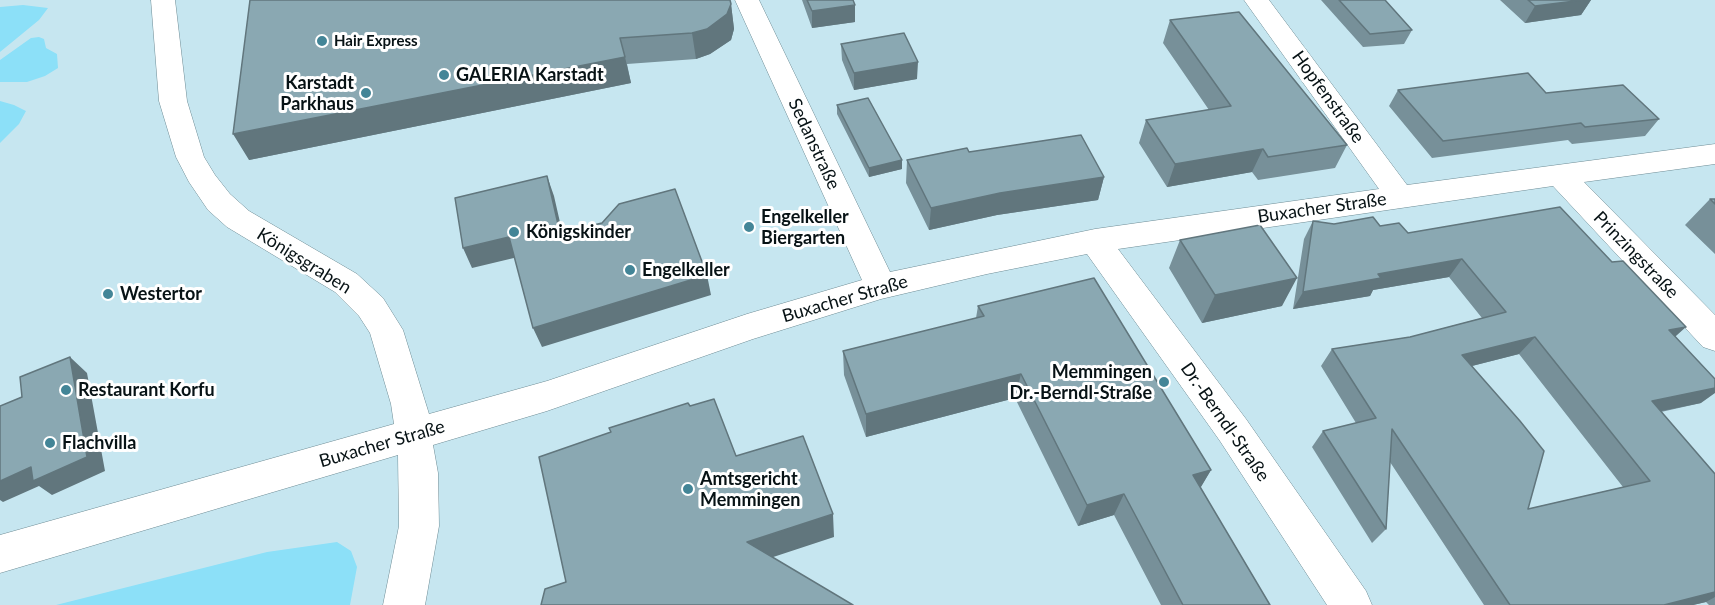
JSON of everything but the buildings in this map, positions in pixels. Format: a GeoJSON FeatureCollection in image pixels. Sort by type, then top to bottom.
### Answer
{"type":"FeatureCollection","features":[{"type":"Feature","properties":{"kind":"street","name":"Königsgraben"},"geometry":{"type":"LineString","coordinates":[[163,0],[173,101],[190,157],[204,182],[219,202],[238,219],[346,284],[371,307],[386,330],[415,435],[419,473],[419,526],[404,605]]}},
{"type":"Feature","properties":{"kind":"street","name":"Sedanstraße"},"geometry":{"type":"LineString","coordinates":[[747,0],[881,288]]}},
{"type":"Feature","properties":{"kind":"street","name":"Hopfenstraße"},"geometry":{"type":"LineString","coordinates":[[1256,0],[1343,116],[1399,196]]}},
{"type":"Feature","properties":{"kind":"street","name":"Buxacher Straße"},"geometry":{"type":"LineString","coordinates":[[0,554],[547,396],[747,327],[881,288],[987,262],[1095,241],[1399,196],[1715,154]]}},
{"type":"Feature","properties":{"kind":"street","name":"Prinzingstraße"},"geometry":{"type":"LineString","coordinates":[[1558,174],[1715,337]]}},
{"type":"Feature","properties":{"kind":"street","name":"Dr.-Berndl-Straße"},"geometry":{"type":"LineString","coordinates":[[1095,241],[1233,430],[1351,605]]}},
{"type":"Feature","properties":{"kind":"shaded area"},"geometry":{"type":"Polygon","coordinates":[[[23,5],[48,8],[39,20],[0,52],[0,7],[23,5]]]}},
{"type":"Feature","properties":{"kind":"shaded area"},"geometry":{"type":"Polygon","coordinates":[[[31,38],[44,39],[46,48],[57,54],[58,68],[45,76],[27,82],[0,82],[0,60],[31,38]]]}},
{"type":"Feature","properties":{"kind":"shaded area"},"geometry":{"type":"Polygon","coordinates":[[[0,101],[26,111],[19,124],[0,143],[0,101]]]}},
{"type":"Feature","properties":{"kind":"shaded area"},"geometry":{"type":"Polygon","coordinates":[[[337,542],[351,551],[357,567],[350,605],[56,605],[267,552],[337,542]]]}},
{"type":"Feature","properties":{"kind":"place","name":"Hair Express"},"geometry":{"type":"Point","coordinates":[322,41]}},
{"type":"Feature","properties":{"kind":"place","name":"GALERIA Karstadt"},"geometry":{"type":"Point","coordinates":[444,75]}},
{"type":"Feature","properties":{"kind":"place","name":"Karstadt Parkhaus"},"geometry":{"type":"Point","coordinates":[366,93]}},
{"type":"Feature","properties":{"kind":"place","name":"Engelkeller Biergarten"},"geometry":{"type":"Point","coordinates":[749,227]}},
{"type":"Feature","properties":{"kind":"place","name":"Königskinder"},"geometry":{"type":"Point","coordinates":[514,232]}},
{"type":"Feature","properties":{"kind":"place","name":"Engelkeller"},"geometry":{"type":"Point","coordinates":[630,270]}},
{"type":"Feature","properties":{"kind":"place","name":"Westertor"},"geometry":{"type":"Point","coordinates":[108,294]}},
{"type":"Feature","properties":{"kind":"place","name":"Memmingen Dr.-Berndl-Straße"},"geometry":{"type":"Point","coordinates":[1164,382]}},
{"type":"Feature","properties":{"kind":"place","name":"Restaurant Korfu"},"geometry":{"type":"Point","coordinates":[66,390]}},
{"type":"Feature","properties":{"kind":"place","name":"Flachvilla"},"geometry":{"type":"Point","coordinates":[50,443]}},
{"type":"Feature","properties":{"kind":"place","name":"Amtsgericht Memmingen"},"geometry":{"type":"Point","coordinates":[688,489]}}]}
